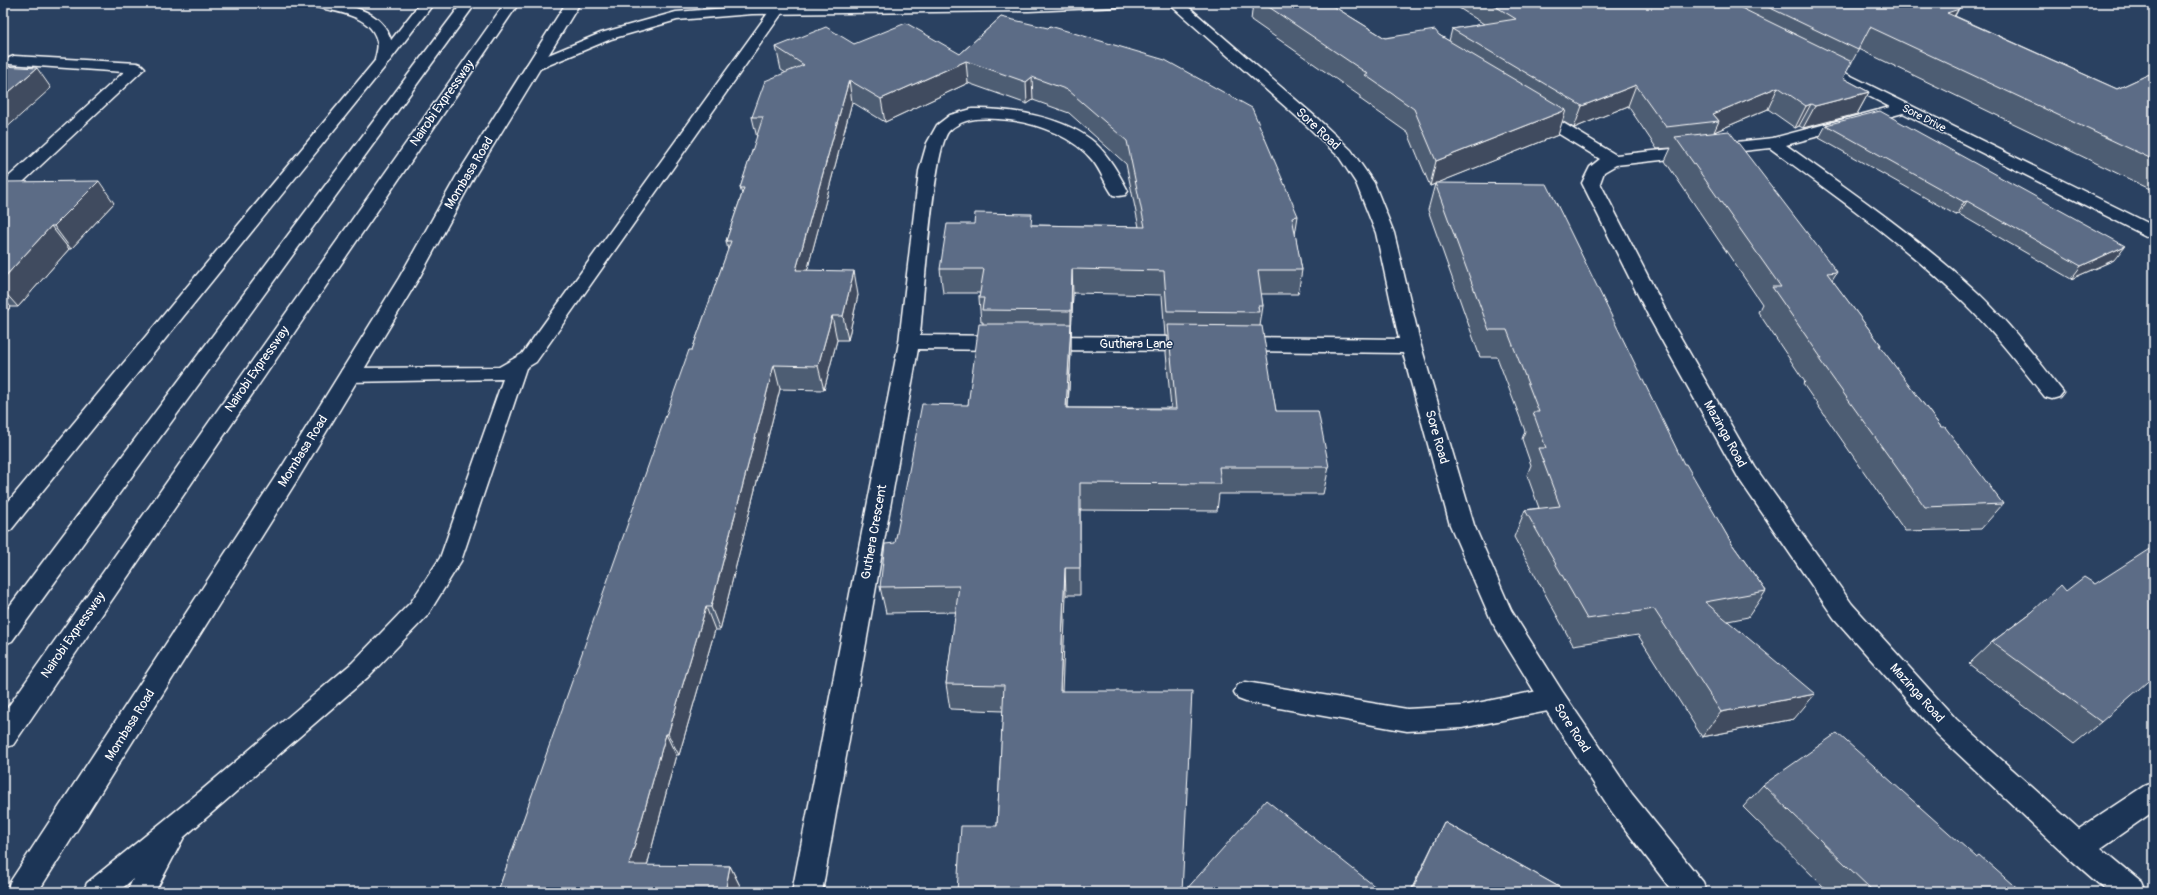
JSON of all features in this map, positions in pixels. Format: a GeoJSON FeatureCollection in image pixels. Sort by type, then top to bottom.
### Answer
{"type":"FeatureCollection","features":[{"type":"Feature","properties":{"kind":"main road"},"geometry":{"type":"LineString","coordinates":[[318,3],[354,12],[368,18],[380,29],[385,42],[383,60]]}},
{"type":"Feature","properties":{"kind":"main road"},"geometry":{"type":"LineString","coordinates":[[3,524],[383,60],[427,3]]}},
{"type":"Feature","properties":{"kind":"main road"},"geometry":{"type":"LineString","coordinates":[[3,634],[469,3]]}},
{"type":"Feature","properties":{"kind":"main road","name":"Nairobi Expressway"},"geometry":{"type":"LineString","coordinates":[[3,736],[512,3]]}},
{"type":"Feature","properties":{"kind":"main road","name":"Mombasa Road"},"geometry":{"type":"LineString","coordinates":[[20,892],[292,471],[409,278],[465,177],[573,3]]}},
{"type":"Feature","properties":{"kind":"main road"},"geometry":{"type":"LineString","coordinates":[[534,66],[606,36],[676,16],[818,6],[1029,7],[1119,3]]}},
{"type":"Feature","properties":{"kind":"main road","name":"Sore Road"},"geometry":{"type":"LineString","coordinates":[[1174,3],[1312,122],[1345,154],[1365,183],[1386,234],[1411,346],[1462,525],[1501,615],[1553,699],[1622,804],[1692,892]]}},
{"type":"Feature","properties":{"kind":"main road","name":"Sore Drive"},"geometry":{"type":"LineString","coordinates":[[1806,59],[2154,233]]}},
{"type":"Feature","properties":{"kind":"main road"},"geometry":{"type":"LineString","coordinates":[[3,191],[137,68],[14,61]]}},
{"type":"Feature","properties":{"kind":"main road"},"geometry":{"type":"LineString","coordinates":[[1520,103],[1613,160]]}},
{"type":"Feature","properties":{"kind":"main road","name":"Mazinga Road"},"geometry":{"type":"LineString","coordinates":[[1904,108],[1835,128],[1773,143],[1613,160],[1600,165],[1593,173],[1591,183],[1660,319],[1747,473],[1843,611],[1948,727],[2078,847],[2130,892]]}},
{"type":"Feature","properties":{"kind":"main road","name":"Guthera Crescent"},"geometry":{"type":"LineString","coordinates":[[807,892],[909,342],[928,171],[934,148],[943,128],[960,116],[985,113],[1017,117],[1051,126],[1084,142],[1105,165],[1119,191]]}},
{"type":"Feature","properties":{"kind":"main road"},"geometry":{"type":"LineString","coordinates":[[1773,143],[1861,207],[1971,298],[2014,344],[2052,392]]}},
{"type":"Feature","properties":{"kind":"main road","name":"Guthera Lane"},"geometry":{"type":"LineString","coordinates":[[909,342],[1411,346]]}},
{"type":"Feature","properties":{"kind":"main road"},"geometry":{"type":"LineString","coordinates":[[2078,847],[2154,795]]}},
{"type":"Feature","properties":{"kind":"lane"},"geometry":{"type":"LineString","coordinates":[[350,375],[502,373],[529,358],[778,9]]}},
{"type":"Feature","properties":{"kind":"lane"},"geometry":{"type":"LineString","coordinates":[[97,892],[360,670],[419,609],[450,561],[517,366]]}},
{"type":"Feature","properties":{"kind":"lane"},"geometry":{"type":"LineString","coordinates":[[1246,692],[1407,720],[1430,721],[1451,719],[1553,699]]}},
{"type":"Feature","properties":{"kind":"lane"},"geometry":{"type":"LineString","coordinates":[[140,892],[177,826]]}},
{"type":"Feature","properties":{"kind":"building"},"geometry":{"type":"Polygon","coordinates":[[[1263,3],[1328,3],[1385,38],[1435,30],[1439,35],[1566,110],[1436,161],[1414,109],[1365,75],[1368,74],[1263,3]]]}},
{"type":"Feature","properties":{"kind":"building"},"geometry":{"type":"Polygon","coordinates":[[[1490,3],[1731,3],[1852,62],[1843,78],[1869,92],[1815,106],[1811,104],[1806,106],[1778,87],[1713,114],[1719,121],[1666,127],[1636,85],[1582,106],[1452,29],[1516,19],[1490,3]]]}},
{"type":"Feature","properties":{"kind":"building"},"geometry":{"type":"Polygon","coordinates":[[[1760,3],[1962,3],[1959,9],[1947,13],[2117,89],[2154,72],[2154,160],[1870,27],[1858,50],[1760,3]]]}},
{"type":"Feature","properties":{"kind":"building"},"geometry":{"type":"Polygon","coordinates":[[[1001,17],[1048,28],[1050,26],[1165,60],[1252,108],[1298,216],[1292,217],[1302,270],[1258,270],[1263,306],[1258,306],[1259,312],[1167,311],[1164,271],[1072,269],[1071,311],[982,310],[984,298],[979,298],[984,269],[940,269],[947,224],[974,224],[975,213],[1032,214],[1031,225],[1145,227],[1127,141],[1068,90],[1032,77],[1026,82],[966,61],[881,99],[849,80],[796,270],[854,271],[843,316],[832,316],[818,366],[774,365],[711,607],[706,607],[668,734],[666,734],[629,865],[730,866],[725,892],[494,892],[496,888],[499,888],[689,350],[692,350],[731,241],[726,241],[744,188],[740,188],[763,117],[752,117],[765,81],[804,65],[776,47],[826,27],[854,44],[906,23],[960,54],[1001,17]]]}},
{"type":"Feature","properties":{"kind":"building"},"geometry":{"type":"Polygon","coordinates":[[[3,66],[37,68],[3,97],[3,66]]]}},
{"type":"Feature","properties":{"kind":"building"},"geometry":{"type":"Polygon","coordinates":[[[1880,111],[2125,246],[2081,266],[1967,201],[1964,202],[1826,125],[1880,111]]]}},
{"type":"Feature","properties":{"kind":"building"},"geometry":{"type":"Polygon","coordinates":[[[1729,131],[1837,272],[1827,273],[1881,345],[1879,345],[1941,427],[1945,427],[2003,504],[1925,507],[1819,359],[1822,359],[1772,287],[1781,287],[1675,137],[1729,131]]]}},
{"type":"Feature","properties":{"kind":"building"},"geometry":{"type":"Polygon","coordinates":[[[99,181],[54,226],[51,226],[3,279],[3,182],[99,181]]]}},
{"type":"Feature","properties":{"kind":"building"},"geometry":{"type":"Polygon","coordinates":[[[1435,183],[1547,184],[1684,464],[1686,464],[1732,544],[1766,591],[1705,602],[1815,694],[1721,712],[1654,609],[1587,619],[1525,510],[1560,506],[1538,448],[1546,448],[1533,412],[1539,412],[1507,330],[1489,330],[1435,183]]]}},
{"type":"Feature","properties":{"kind":"building"},"geometry":{"type":"Polygon","coordinates":[[[979,324],[1071,324],[1066,408],[1176,409],[1168,325],[1262,326],[1276,411],[1318,411],[1329,467],[1219,467],[1221,484],[1080,483],[1080,568],[1065,568],[1060,691],[1192,691],[1182,892],[957,892],[961,826],[997,826],[1004,685],[946,684],[959,586],[880,587],[885,544],[895,543],[922,404],[968,405],[979,324]]]}},
{"type":"Feature","properties":{"kind":"building"},"geometry":{"type":"Polygon","coordinates":[[[2154,546],[2154,676],[2101,722],[1992,642],[2032,612],[2061,585],[2066,591],[2084,577],[2095,584],[2154,546]]]}},
{"type":"Feature","properties":{"kind":"building"},"geometry":{"type":"Polygon","coordinates":[[[1837,733],[1976,857],[1979,855],[2021,892],[1874,892],[1763,785],[1837,733]]]}},
{"type":"Feature","properties":{"kind":"building"},"geometry":{"type":"Polygon","coordinates":[[[1266,800],[1382,892],[1184,892],[1266,800]]]}},
{"type":"Feature","properties":{"kind":"building"},"geometry":{"type":"Polygon","coordinates":[[[1444,822],[1568,892],[1411,892],[1444,822]]]}}]}
